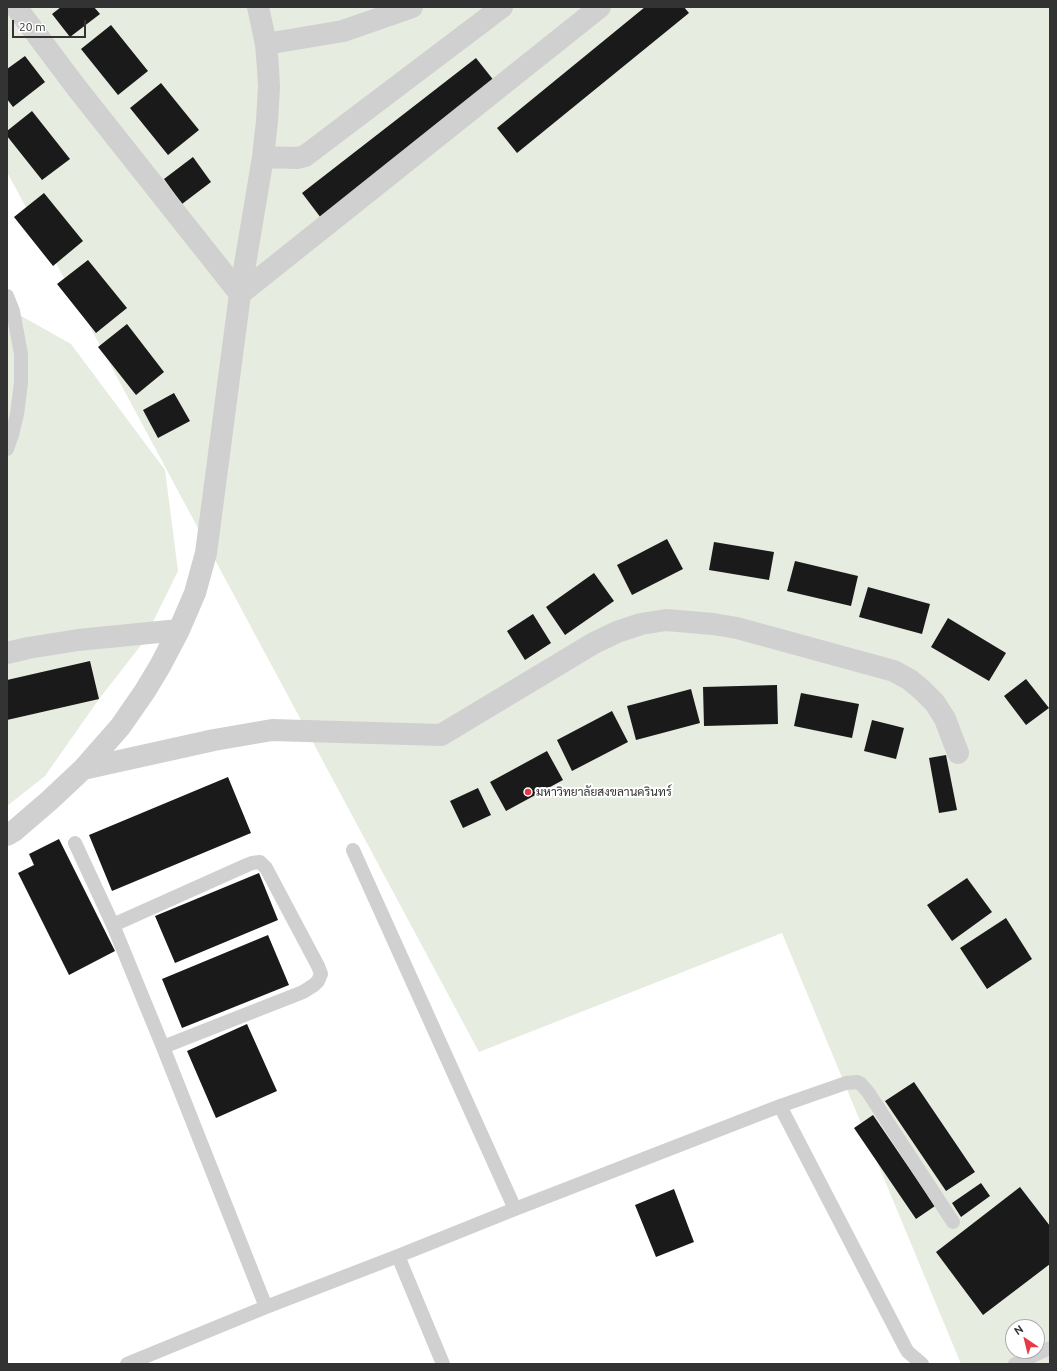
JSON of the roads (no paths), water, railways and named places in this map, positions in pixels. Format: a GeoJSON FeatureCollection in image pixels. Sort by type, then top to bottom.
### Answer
{"type":"FeatureCollection","features":[{"type":"Feature","properties":{"kind":"street"},"geometry":{"type":"LineString","coordinates":[[16,7],[76,88],[240,294]]}},
{"type":"Feature","properties":{"kind":"street"},"geometry":{"type":"LineString","coordinates":[[7,835],[14,831],[50,800],[83,769],[120,727],[145,691],[179,630],[195,593],[206,553],[240,294],[263,157],[269,87],[266,44],[258,7]]}},
{"type":"Feature","properties":{"kind":"street"},"geometry":{"type":"LineString","coordinates":[[266,44],[343,30],[412,7]]}},
{"type":"Feature","properties":{"kind":"street"},"geometry":{"type":"LineString","coordinates":[[263,157],[297,158],[305,156],[502,7]]}},
{"type":"Feature","properties":{"kind":"street"},"geometry":{"type":"LineString","coordinates":[[240,294],[600,7]]}},
{"type":"Feature","properties":{"kind":"street"},"geometry":{"type":"LineString","coordinates":[[83,769],[214,740],[272,730],[441,735],[594,643],[617,632],[642,624],[666,620],[713,624],[737,628],[894,671],[910,680],[935,703],[945,719],[958,753]]}},
{"type":"Feature","properties":{"kind":"street"},"geometry":{"type":"LineString","coordinates":[[7,653],[78,640],[179,630]]}},
{"type":"Feature","properties":{"kind":"lane"},"geometry":{"type":"LineString","coordinates":[[7,296],[13,311],[21,354],[21,383],[17,414],[7,449]]}},
{"type":"Feature","properties":{"kind":"lane"},"geometry":{"type":"LineString","coordinates":[[75,843],[113,925],[266,1307]]}},
{"type":"Feature","properties":{"kind":"lane"},"geometry":{"type":"LineString","coordinates":[[353,850],[515,1209]]}},
{"type":"Feature","properties":{"kind":"lane"},"geometry":{"type":"LineString","coordinates":[[113,925],[247,865],[260,862],[270,875],[318,966],[321,974],[318,981],[303,992],[163,1047]]}},
{"type":"Feature","properties":{"kind":"lane"},"geometry":{"type":"LineString","coordinates":[[127,1364],[266,1307],[515,1209],[780,1106],[846,1083],[857,1082],[868,1092],[953,1222]]}},
{"type":"Feature","properties":{"kind":"lane"},"geometry":{"type":"LineString","coordinates":[[780,1106],[908,1352],[922,1364]]}},
{"type":"Feature","properties":{"kind":"lane"},"geometry":{"type":"LineString","coordinates":[[398,1256],[443,1364]]}},
{"type":"Feature","properties":{"kind":"lane"},"geometry":{"type":"LineString","coordinates":[[1015,1364],[1050,1348]]}},
{"type":"Feature","properties":{"kind":"place","name":"มหาวิทยาลัยสงขลานครินทร์"},"geometry":{"type":"Point","coordinates":[528,792]}}]}
